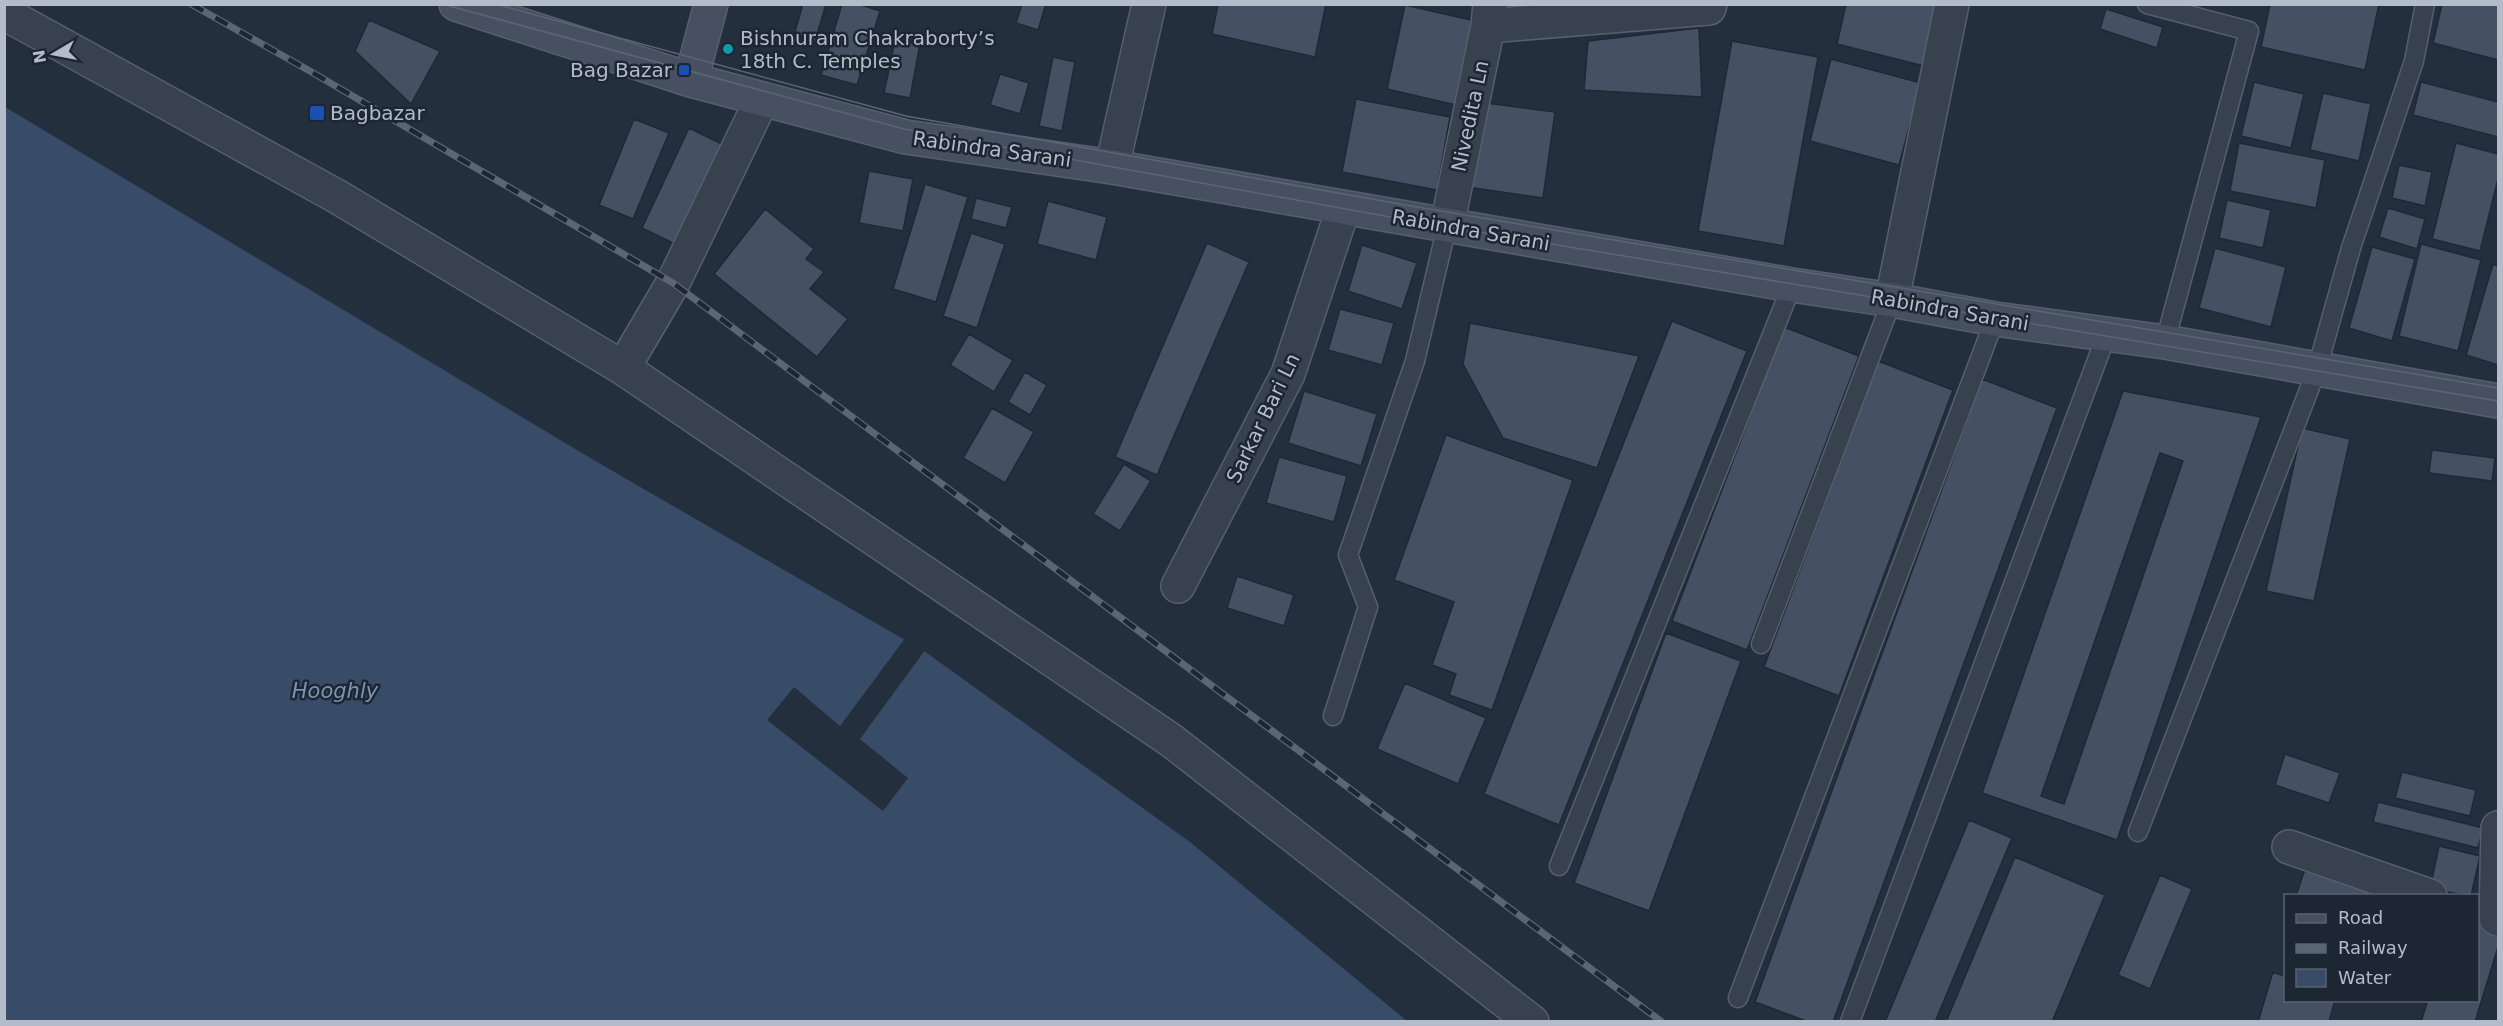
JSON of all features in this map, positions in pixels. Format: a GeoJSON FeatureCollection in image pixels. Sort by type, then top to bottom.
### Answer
{"type":"FeatureCollection","features":[{"type":"Feature","properties":{"kind":"main road","name":"Rabindra Sarani"},"geometry":{"type":"LineString","coordinates":[[456,4],[691,80],[906,137],[1112,167],[1343,209],[1792,285],[2106,336],[2165,342],[2499,400]]}},
{"type":"Feature","properties":{"kind":"main road"},"geometry":{"type":"LineString","coordinates":[[691,80],[711,4]]}},
{"type":"Feature","properties":{"kind":"street"},"geometry":{"type":"LineString","coordinates":[[1112,167],[1149,4]]}},
{"type":"Feature","properties":{"kind":"street"},"geometry":{"type":"LineString","coordinates":[[1489,15],[1709,8],[1710,4]]}},
{"type":"Feature","properties":{"kind":"street"},"geometry":{"type":"LineString","coordinates":[[1892,300],[1952,4]]}},
{"type":"Feature","properties":{"kind":"street"},"geometry":{"type":"LineString","coordinates":[[4,13],[338,196],[622,368],[1172,741],[1532,1022]]}},
{"type":"Feature","properties":{"kind":"street","name":"Nivedita Ln"},"geometry":{"type":"LineString","coordinates":[[1447,226],[1489,15]]}},
{"type":"Feature","properties":{"kind":"street"},"geometry":{"type":"LineString","coordinates":[[622,368],[673,283],[762,99]]}},
{"type":"Feature","properties":{"kind":"street","name":"Sarkar Bari Ln"},"geometry":{"type":"LineString","coordinates":[[1178,586],[1288,374],[1343,209]]}},
{"type":"Feature","properties":{"kind":"street"},"geometry":{"type":"LineString","coordinates":[[2491,916],[2499,828]]}},
{"type":"Feature","properties":{"kind":"street"},"geometry":{"type":"LineString","coordinates":[[2289,847],[2424,894]]}},
{"type":"Feature","properties":{"kind":"lane"},"geometry":{"type":"LineString","coordinates":[[2146,4],[2249,32],[2165,342]]}},
{"type":"Feature","properties":{"kind":"lane"},"geometry":{"type":"LineString","coordinates":[[2138,832],[2318,369],[2351,248],[2414,61],[2425,4]]}},
{"type":"Feature","properties":{"kind":"lane"},"geometry":{"type":"LineString","coordinates":[[1333,716],[1368,608],[1348,555],[1415,361],[1447,226]]}},
{"type":"Feature","properties":{"kind":"lane"},"geometry":{"type":"LineString","coordinates":[[1559,866],[1792,285]]}},
{"type":"Feature","properties":{"kind":"lane"},"geometry":{"type":"LineString","coordinates":[[1761,644],[1892,300]]}},
{"type":"Feature","properties":{"kind":"lane"},"geometry":{"type":"LineString","coordinates":[[1738,998],[1995,319]]}},
{"type":"Feature","properties":{"kind":"lane"},"geometry":{"type":"LineString","coordinates":[[1850,1022],[2106,336]]}},
{"type":"Feature","properties":{"kind":"water","name":"Hooghly"},"geometry":{"type":"Polygon","coordinates":[[[5,107],[597,462],[924,651],[1190,842],[1407,1021],[5,1022],[5,107]]]}},
{"type":"Feature","properties":{"kind":"pier"},"geometry":{"type":"Polygon","coordinates":[[[906,637],[926,649],[860,739],[908,778],[883,811],[767,720],[794,687],[840,726],[906,637]]]}},
{"type":"Feature","properties":{"kind":"building"},"geometry":{"type":"Polygon","coordinates":[[[803,4],[826,4],[815,42],[794,35],[803,4]]]}},
{"type":"Feature","properties":{"kind":"building"},"geometry":{"type":"Polygon","coordinates":[[[842,4],[858,4],[880,11],[857,85],[821,75],[842,4]]]}},
{"type":"Feature","properties":{"kind":"building"},"geometry":{"type":"Polygon","coordinates":[[[1022,4],[1046,4],[1038,30],[1016,23],[1022,4]]]}},
{"type":"Feature","properties":{"kind":"building"},"geometry":{"type":"Polygon","coordinates":[[[1218,4],[1326,4],[1315,57],[1212,34],[1218,4]]]}},
{"type":"Feature","properties":{"kind":"building"},"geometry":{"type":"Polygon","coordinates":[[[1846,4],[1940,4],[1924,66],[1837,44],[1846,4]]]}},
{"type":"Feature","properties":{"kind":"building"},"geometry":{"type":"Polygon","coordinates":[[[2270,4],[2379,4],[2365,70],[2261,47],[2270,4]]]}},
{"type":"Feature","properties":{"kind":"building"},"geometry":{"type":"Polygon","coordinates":[[[2442,4],[2498,4],[2498,60],[2433,43],[2442,4]]]}},
{"type":"Feature","properties":{"kind":"building"},"geometry":{"type":"Polygon","coordinates":[[[1405,5],[1475,21],[1456,105],[1387,89],[1405,5]]]}},
{"type":"Feature","properties":{"kind":"building"},"geometry":{"type":"Polygon","coordinates":[[[2106,9],[2163,27],[2157,48],[2100,29],[2106,9]]]}},
{"type":"Feature","properties":{"kind":"building"},"geometry":{"type":"Polygon","coordinates":[[[369,20],[440,51],[411,104],[355,51],[369,20]]]}},
{"type":"Feature","properties":{"kind":"building"},"geometry":{"type":"Polygon","coordinates":[[[1699,28],[1702,97],[1584,90],[1588,41],[1699,28]]]}},
{"type":"Feature","properties":{"kind":"building"},"geometry":{"type":"Polygon","coordinates":[[[895,40],[920,44],[910,98],[884,93],[895,40]]]}},
{"type":"Feature","properties":{"kind":"building"},"geometry":{"type":"Polygon","coordinates":[[[1732,41],[1818,57],[1784,246],[1698,231],[1732,41]]]}},
{"type":"Feature","properties":{"kind":"building"},"geometry":{"type":"Polygon","coordinates":[[[1053,57],[1075,62],[1062,131],[1039,126],[1053,57]]]}},
{"type":"Feature","properties":{"kind":"building"},"geometry":{"type":"Polygon","coordinates":[[[1831,59],[1921,83],[1899,165],[1810,141],[1831,59]]]}},
{"type":"Feature","properties":{"kind":"building"},"geometry":{"type":"Polygon","coordinates":[[[1000,74],[1029,83],[1020,114],[990,105],[1000,74]]]}},
{"type":"Feature","properties":{"kind":"building"},"geometry":{"type":"Polygon","coordinates":[[[2254,82],[2304,94],[2291,148],[2241,136],[2254,82]]]}},
{"type":"Feature","properties":{"kind":"building"},"geometry":{"type":"Polygon","coordinates":[[[2421,82],[2498,102],[2498,137],[2413,115],[2421,82]]]}},
{"type":"Feature","properties":{"kind":"building"},"geometry":{"type":"Polygon","coordinates":[[[2323,93],[2371,104],[2359,161],[2310,150],[2323,93]]]}},
{"type":"Feature","properties":{"kind":"building"},"geometry":{"type":"Polygon","coordinates":[[[1356,99],[1450,117],[1437,190],[1342,172],[1356,99]]]}},
{"type":"Feature","properties":{"kind":"building"},"geometry":{"type":"Polygon","coordinates":[[[1479,102],[1555,112],[1543,198],[1467,187],[1479,102]]]}},
{"type":"Feature","properties":{"kind":"building"},"geometry":{"type":"Polygon","coordinates":[[[634,119],[669,133],[633,219],[599,205],[634,119]]]}},
{"type":"Feature","properties":{"kind":"building"},"geometry":{"type":"Polygon","coordinates":[[[689,128],[728,147],[681,247],[642,228],[689,128]]]}},
{"type":"Feature","properties":{"kind":"building"},"geometry":{"type":"Polygon","coordinates":[[[2239,143],[2325,160],[2316,208],[2230,191],[2239,143]]]}},
{"type":"Feature","properties":{"kind":"building"},"geometry":{"type":"Polygon","coordinates":[[[2456,143],[2498,154],[2498,179],[2480,251],[2432,239],[2456,143]]]}},
{"type":"Feature","properties":{"kind":"building"},"geometry":{"type":"Polygon","coordinates":[[[2399,165],[2432,172],[2425,206],[2392,198],[2399,165]]]}},
{"type":"Feature","properties":{"kind":"building"},"geometry":{"type":"Polygon","coordinates":[[[869,171],[913,179],[903,231],[859,223],[869,171]]]}},
{"type":"Feature","properties":{"kind":"building"},"geometry":{"type":"Polygon","coordinates":[[[925,184],[968,197],[936,302],[893,289],[925,184]]]}},
{"type":"Feature","properties":{"kind":"building"},"geometry":{"type":"Polygon","coordinates":[[[976,198],[1012,207],[1006,228],[971,219],[976,198]]]}},
{"type":"Feature","properties":{"kind":"building"},"geometry":{"type":"Polygon","coordinates":[[[2227,200],[2271,210],[2263,248],[2219,238],[2227,200]]]}},
{"type":"Feature","properties":{"kind":"building"},"geometry":{"type":"Polygon","coordinates":[[[1048,201],[1107,217],[1096,260],[1037,244],[1048,201]]]}},
{"type":"Feature","properties":{"kind":"building"},"geometry":{"type":"Polygon","coordinates":[[[2388,208],[2425,219],[2417,249],[2379,237],[2388,208]]]}},
{"type":"Feature","properties":{"kind":"building"},"geometry":{"type":"Polygon","coordinates":[[[765,209],[814,249],[806,259],[824,272],[810,289],[848,319],[817,357],[714,274],[765,209]]]}},
{"type":"Feature","properties":{"kind":"building"},"geometry":{"type":"Polygon","coordinates":[[[971,233],[1005,244],[977,328],[943,316],[971,233]]]}},
{"type":"Feature","properties":{"kind":"building"},"geometry":{"type":"Polygon","coordinates":[[[1207,243],[1249,262],[1157,475],[1115,457],[1207,243]]]}},
{"type":"Feature","properties":{"kind":"building"},"geometry":{"type":"Polygon","coordinates":[[[2421,244],[2481,260],[2458,351],[2399,336],[2421,244]]]}},
{"type":"Feature","properties":{"kind":"building"},"geometry":{"type":"Polygon","coordinates":[[[1362,245],[1417,263],[1402,309],[1348,291],[1362,245]]]}},
{"type":"Feature","properties":{"kind":"building"},"geometry":{"type":"Polygon","coordinates":[[[2372,247],[2415,259],[2392,341],[2349,328],[2372,247]]]}},
{"type":"Feature","properties":{"kind":"building"},"geometry":{"type":"Polygon","coordinates":[[[2215,248],[2286,267],[2271,327],[2199,308],[2215,248]]]}},
{"type":"Feature","properties":{"kind":"building"},"geometry":{"type":"Polygon","coordinates":[[[2493,264],[2498,266],[2498,365],[2466,355],[2493,264]]]}},
{"type":"Feature","properties":{"kind":"building"},"geometry":{"type":"Polygon","coordinates":[[[1340,309],[1394,323],[1382,365],[1328,350],[1340,309]]]}},
{"type":"Feature","properties":{"kind":"building"},"geometry":{"type":"Polygon","coordinates":[[[1672,321],[1747,351],[1559,825],[1484,794],[1672,321]]]}},
{"type":"Feature","properties":{"kind":"building"},"geometry":{"type":"Polygon","coordinates":[[[1470,323],[1639,356],[1597,468],[1503,438],[1463,364],[1470,323]]]}},
{"type":"Feature","properties":{"kind":"building"},"geometry":{"type":"Polygon","coordinates":[[[1784,327],[1859,356],[1747,650],[1672,621],[1784,327]]]}},
{"type":"Feature","properties":{"kind":"building"},"geometry":{"type":"Polygon","coordinates":[[[969,334],[1013,360],[994,392],[950,365],[969,334]]]}},
{"type":"Feature","properties":{"kind":"building"},"geometry":{"type":"Polygon","coordinates":[[[1878,361],[1953,390],[1839,696],[1764,667],[1878,361]]]}},
{"type":"Feature","properties":{"kind":"building"},"geometry":{"type":"Polygon","coordinates":[[[1025,372],[1047,385],[1030,415],[1008,402],[1025,372]]]}},
{"type":"Feature","properties":{"kind":"building"},"geometry":{"type":"Polygon","coordinates":[[[1982,379],[2057,408],[1833,1022],[1809,1022],[1755,1002],[1982,379]]]}},
{"type":"Feature","properties":{"kind":"building"},"geometry":{"type":"Polygon","coordinates":[[[1304,391],[1377,414],[1361,466],[1288,443],[1304,391]]]}},
{"type":"Feature","properties":{"kind":"building"},"geometry":{"type":"Polygon","coordinates":[[[2123,391],[2261,417],[2117,840],[1982,793],[2123,391]],[[2160,453],[2041,796],[2064,804],[2183,461],[2160,453]]]}},
{"type":"Feature","properties":{"kind":"building"},"geometry":{"type":"Polygon","coordinates":[[[992,408],[1034,432],[1005,483],[963,458],[992,408]]]}},
{"type":"Feature","properties":{"kind":"building"},"geometry":{"type":"Polygon","coordinates":[[[2302,428],[2350,439],[2314,601],[2266,591],[2302,428]]]}},
{"type":"Feature","properties":{"kind":"building"},"geometry":{"type":"Polygon","coordinates":[[[1446,435],[1573,480],[1492,710],[1449,695],[1456,674],[1432,665],[1454,602],[1394,580],[1446,435]]]}},
{"type":"Feature","properties":{"kind":"building"},"geometry":{"type":"Polygon","coordinates":[[[2432,450],[2495,458],[2492,481],[2429,473],[2432,450]]]}},
{"type":"Feature","properties":{"kind":"building"},"geometry":{"type":"Polygon","coordinates":[[[1279,457],[1347,476],[1334,522],[1266,503],[1279,457]]]}},
{"type":"Feature","properties":{"kind":"building"},"geometry":{"type":"Polygon","coordinates":[[[1124,464],[1151,481],[1120,531],[1093,514],[1124,464]]]}},
{"type":"Feature","properties":{"kind":"building"},"geometry":{"type":"Polygon","coordinates":[[[1237,576],[1294,595],[1284,626],[1227,608],[1237,576]]]}},
{"type":"Feature","properties":{"kind":"building"},"geometry":{"type":"Polygon","coordinates":[[[1666,633],[1741,661],[1649,911],[1574,883],[1666,633]]]}},
{"type":"Feature","properties":{"kind":"building"},"geometry":{"type":"Polygon","coordinates":[[[1405,683],[1486,718],[1458,784],[1377,749],[1405,683]]]}},
{"type":"Feature","properties":{"kind":"building"},"geometry":{"type":"Polygon","coordinates":[[[2285,754],[2340,773],[2329,803],[2275,785],[2285,754]]]}},
{"type":"Feature","properties":{"kind":"building"},"geometry":{"type":"Polygon","coordinates":[[[2402,772],[2476,790],[2470,816],[2395,798],[2402,772]]]}},
{"type":"Feature","properties":{"kind":"building"},"geometry":{"type":"Polygon","coordinates":[[[2378,802],[2483,828],[2478,848],[2373,822],[2378,802]]]}},
{"type":"Feature","properties":{"kind":"building"},"geometry":{"type":"Polygon","coordinates":[[[1969,820],[2012,838],[1935,1022],[1885,1022],[1969,820]]]}},
{"type":"Feature","properties":{"kind":"building"},"geometry":{"type":"Polygon","coordinates":[[[2439,846],[2480,856],[2471,894],[2430,889],[2439,846]]]}},
{"type":"Feature","properties":{"kind":"building"},"geometry":{"type":"Polygon","coordinates":[[[2015,857],[2105,895],[2052,1022],[1946,1022],[2015,857]]]}},
{"type":"Feature","properties":{"kind":"building"},"geometry":{"type":"Polygon","coordinates":[[[2306,866],[2393,894],[2297,894],[2306,866]]]}},
{"type":"Feature","properties":{"kind":"building"},"geometry":{"type":"Polygon","coordinates":[[[2160,875],[2192,889],[2150,989],[2118,975],[2160,875]]]}},
{"type":"Feature","properties":{"kind":"building"},"geometry":{"type":"Polygon","coordinates":[[[2479,922],[2498,928],[2498,947],[2475,1022],[2421,1022],[2427,1002],[2479,1002],[2479,922]]]}},
{"type":"Feature","properties":{"kind":"building"},"geometry":{"type":"Polygon","coordinates":[[[2273,972],[2284,976],[2284,1002],[2334,1002],[2329,1022],[2258,1022],[2273,972]]]}},
{"type":"Feature","properties":{"kind":"tram line"},"geometry":{"type":"LineString","coordinates":[[442,4],[904,129],[1401,219],[2498,401]]}},
{"type":"Feature","properties":{"kind":"tram line"},"geometry":{"type":"LineString","coordinates":[[495,4],[906,116],[1411,206],[2498,388]]}},
{"type":"Feature","properties":{"kind":"railway"},"geometry":{"type":"LineString","coordinates":[[191,4],[673,283],[1662,1022]]}},
{"type":"Feature","properties":{"kind":"place","name":"Bishnuram Chakraborty’s 18th C. Temples"},"geometry":{"type":"Point","coordinates":[728,49]}},
{"type":"Feature","properties":{"kind":"place","name":"Bag Bazar"},"geometry":{"type":"Point","coordinates":[684,70]}},
{"type":"Feature","properties":{"kind":"place","name":"Bagbazar"},"geometry":{"type":"Point","coordinates":[317,113]}}]}
